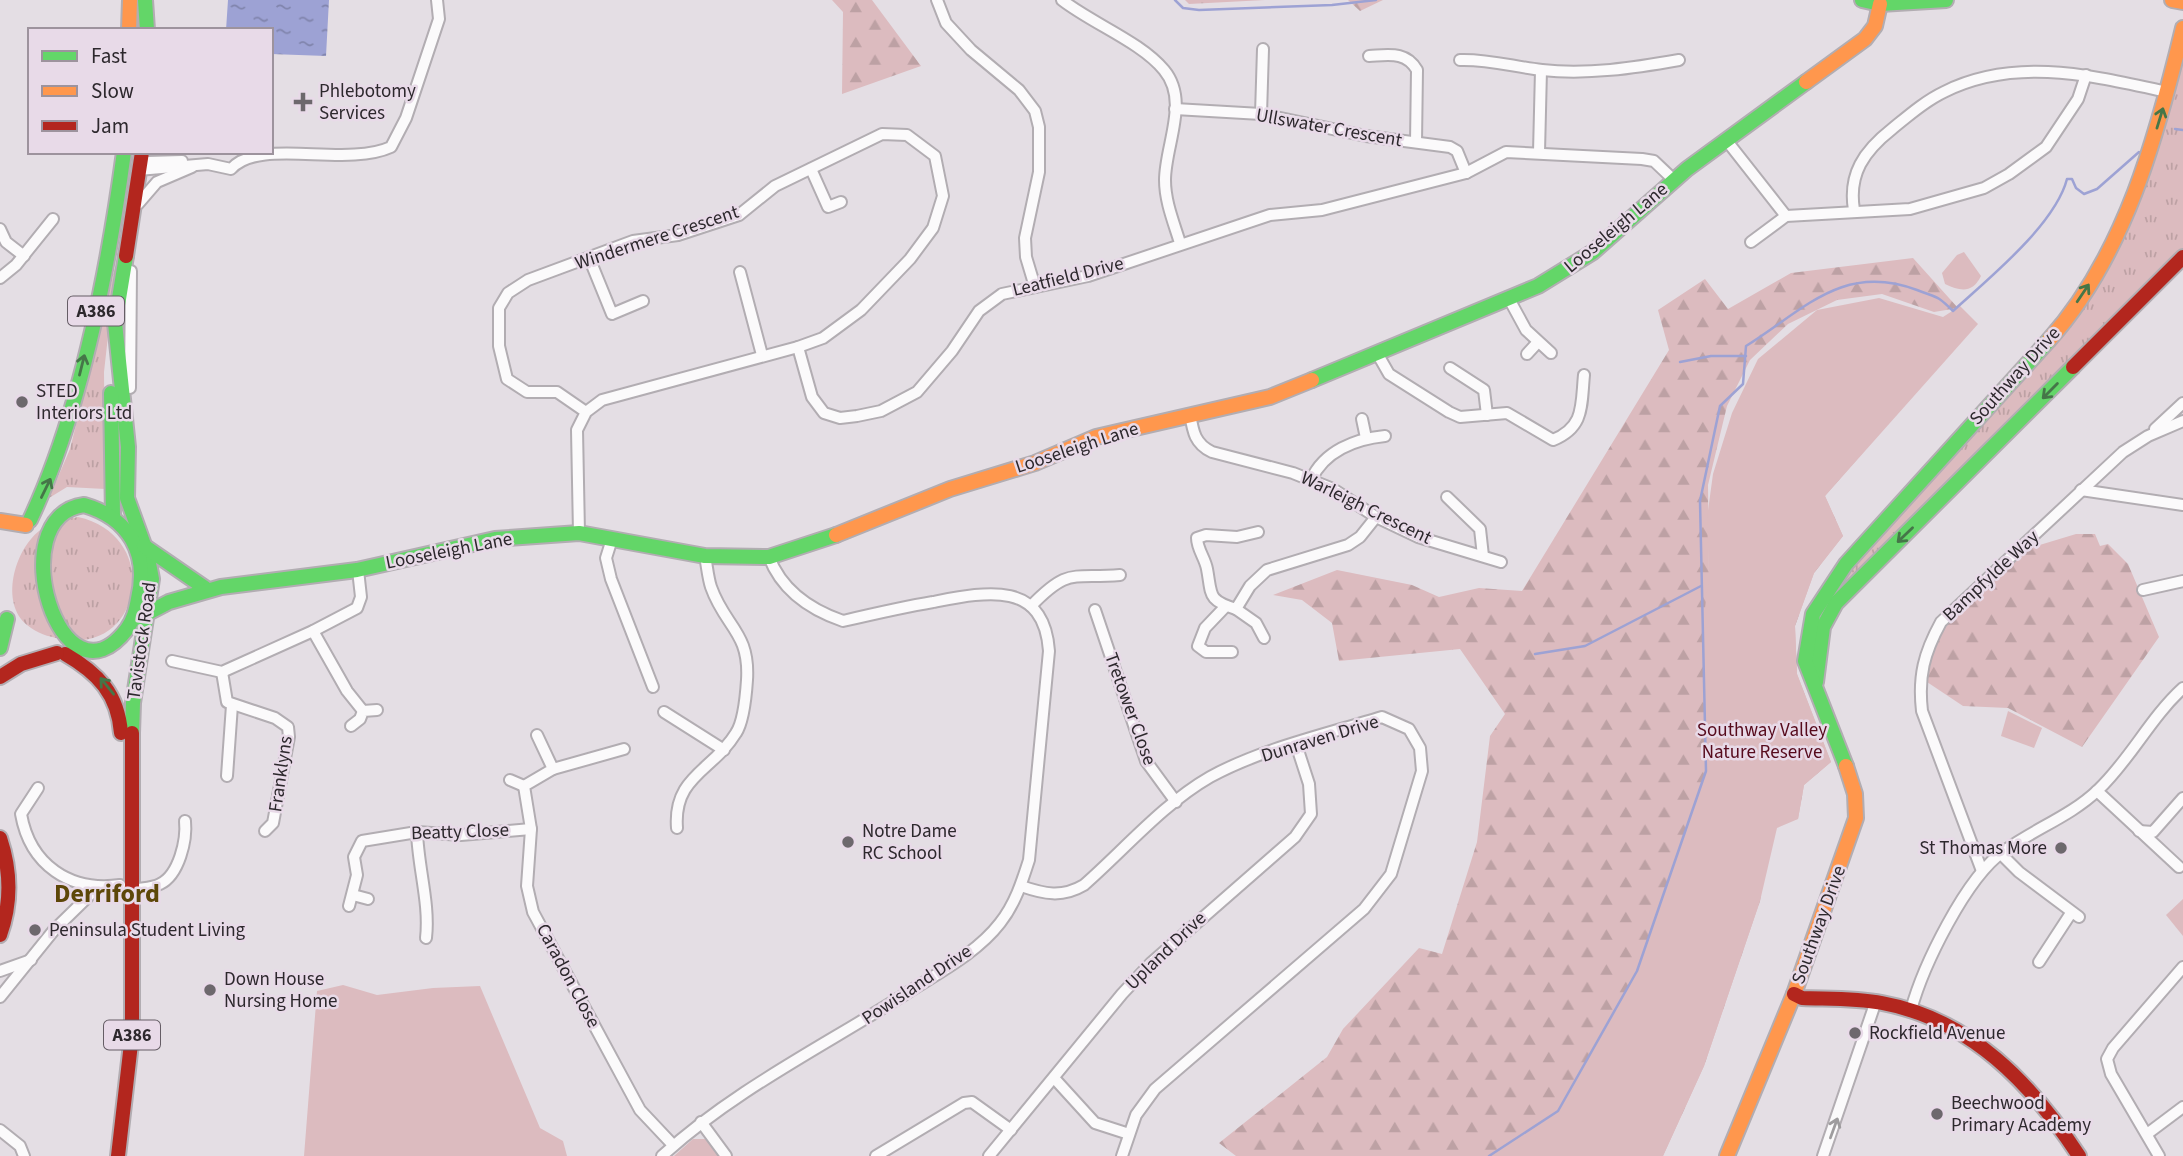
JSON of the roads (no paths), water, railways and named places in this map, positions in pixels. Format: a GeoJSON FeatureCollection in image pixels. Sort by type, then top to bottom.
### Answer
{"type":"FeatureCollection","features":[{"type":"Feature","properties":{"kind":"main road"},"geometry":{"type":"LineString","coordinates":[[129,28],[130,0]]}},
{"type":"Feature","properties":{"kind":"main road"},"geometry":{"type":"LineString","coordinates":[[145,0],[147,28]]}},
{"type":"Feature","properties":{"kind":"main road"},"geometry":{"type":"LineString","coordinates":[[1862,0],[1880,4],[1947,0]]}},
{"type":"Feature","properties":{"kind":"main road"},"geometry":{"type":"LineString","coordinates":[[2172,0],[2183,2]]}},
{"type":"Feature","properties":{"kind":"main road","name":"Looseleigh Lane"},"geometry":{"type":"LineString","coordinates":[[0,677],[21,664],[104,645],[132,622],[161,604],[205,588],[358,570],[483,541],[579,533],[705,556],[769,557],[848,531],[950,489],[1035,463],[1096,437],[1270,397],[1566,271],[1633,218],[1674,180],[1865,39],[1875,26],[1880,4]]}},
{"type":"Feature","properties":{"kind":"main road","name":"Southway Drive"},"geometry":{"type":"LineString","coordinates":[[1727,1156],[1794,994],[1856,818],[1855,793],[1848,770],[1805,661],[1813,614],[1831,584],[2060,327],[2085,292],[2106,257],[2138,189],[2168,92],[2183,28]]}},
{"type":"Feature","properties":{"kind":"main road","name":"Tavistock Road"},"geometry":{"type":"LineString","coordinates":[[126,887],[133,704],[152,579],[127,498],[128,447],[115,323],[142,154]]}},
{"type":"Feature","properties":{"kind":"main road","name":"A386"},"geometry":{"type":"LineString","coordinates":[[25,526],[54,470],[97,304],[124,159],[138,170],[128,179],[109,240]]}},
{"type":"Feature","properties":{"kind":"main road","name":"Southway Drive"},"geometry":{"type":"LineString","coordinates":[[1816,690],[1823,626],[1836,603],[2183,257]]}},
{"type":"Feature","properties":{"kind":"main road","name":"Tavistock Road"},"geometry":{"type":"LineString","coordinates":[[113,515],[111,379],[117,346]]}},
{"type":"Feature","properties":{"kind":"main road"},"geometry":{"type":"LineString","coordinates":[[0,521],[25,526],[63,506],[84,505],[113,515],[140,544],[205,588]]}},
{"type":"Feature","properties":{"kind":"main road"},"geometry":{"type":"LineString","coordinates":[[132,622],[138,606],[142,579],[140,544]]}},
{"type":"Feature","properties":{"kind":"main road"},"geometry":{"type":"LineString","coordinates":[[0,648],[4,613]]}},
{"type":"Feature","properties":{"kind":"main road","name":"Tavistock Road"},"geometry":{"type":"LineString","coordinates":[[4,613],[24,638],[61,654],[102,680],[114,695],[121,714],[126,935],[130,940],[130,1073],[118,1156]]}},
{"type":"Feature","properties":{"kind":"main road"},"geometry":{"type":"LineString","coordinates":[[0,838],[11,884],[10,903],[0,936]]}},
{"type":"Feature","properties":{"kind":"main road"},"geometry":{"type":"LineString","coordinates":[[1794,994],[1802,998],[1876,1001],[1911,1010],[1950,1026],[2000,1060],[2052,1116],[2079,1156]]}},
{"type":"Feature","properties":{"kind":"street"},"geometry":{"type":"LineString","coordinates":[[138,170],[195,165],[221,165],[231,169],[238,161],[251,155],[317,157],[365,154],[391,147],[406,118],[436,29],[439,19],[437,0]]}},
{"type":"Feature","properties":{"kind":"street"},"geometry":{"type":"LineString","coordinates":[[937,0],[946,23],[971,50],[1019,90],[1035,111],[1039,127],[1039,172],[1026,238],[1027,257],[1035,287]]}},
{"type":"Feature","properties":{"kind":"street"},"geometry":{"type":"LineString","coordinates":[[1062,0],[1085,17],[1141,48],[1159,65],[1176,89],[1165,180],[1167,204],[1180,243]]}},
{"type":"Feature","properties":{"kind":"street"},"geometry":{"type":"LineString","coordinates":[[1261,114],[1263,49]]}},
{"type":"Feature","properties":{"kind":"street"},"geometry":{"type":"LineString","coordinates":[[1369,56],[1399,55],[1412,61],[1417,70],[1416,142]]}},
{"type":"Feature","properties":{"kind":"street"},"geometry":{"type":"LineString","coordinates":[[1460,60],[1485,59],[1541,70],[1582,71],[1679,60]]}},
{"type":"Feature","properties":{"kind":"street"},"geometry":{"type":"LineString","coordinates":[[1539,152],[1541,70]]}},
{"type":"Feature","properties":{"kind":"street"},"geometry":{"type":"LineString","coordinates":[[1854,210],[1851,190],[1858,166],[1872,145],[1941,93],[1961,84],[2012,72],[2057,71],[2168,92]]}},
{"type":"Feature","properties":{"kind":"street"},"geometry":{"type":"LineString","coordinates":[[1751,242],[1786,216],[1854,210],[1910,209],[1984,188],[2009,174],[2046,147],[2078,99],[2086,75]]}},
{"type":"Feature","properties":{"kind":"street","name":"Ullswater Crescent"},"geometry":{"type":"LineString","coordinates":[[1175,108],[1261,114],[1366,136],[1416,142],[1457,151],[1466,173]]}},
{"type":"Feature","properties":{"kind":"street","name":"Windermere Crescent"},"geometry":{"type":"LineString","coordinates":[[586,412],[557,392],[527,392],[507,379],[499,345],[499,309],[508,293],[528,280],[590,260],[633,242],[678,235],[739,215],[775,186],[882,134],[907,135],[934,156],[943,196],[933,228],[902,268],[861,310],[823,338],[798,347]]}},
{"type":"Feature","properties":{"kind":"street"},"geometry":{"type":"LineString","coordinates":[[1727,141],[1786,216]]}},
{"type":"Feature","properties":{"kind":"street","name":"Leatfield Drive"},"geometry":{"type":"LineString","coordinates":[[798,347],[813,397],[824,413],[840,418],[881,411],[917,393],[952,351],[979,311],[1002,294],[1088,276],[1270,215],[1322,210],[1466,173],[1506,152],[1642,159],[1654,161],[1674,180]]}},
{"type":"Feature","properties":{"kind":"street"},"geometry":{"type":"LineString","coordinates":[[138,170],[147,162],[163,156],[195,165]]}},
{"type":"Feature","properties":{"kind":"street"},"geometry":{"type":"LineString","coordinates":[[134,212],[157,182],[181,174],[195,165]]}},
{"type":"Feature","properties":{"kind":"street"},"geometry":{"type":"LineString","coordinates":[[811,169],[828,207]]}},
{"type":"Feature","properties":{"kind":"street"},"geometry":{"type":"LineString","coordinates":[[816,213],[841,202]]}},
{"type":"Feature","properties":{"kind":"street","name":"Tavistock Road"},"geometry":{"type":"LineString","coordinates":[[117,346],[132,324],[134,212]]}},
{"type":"Feature","properties":{"kind":"street"},"geometry":{"type":"LineString","coordinates":[[0,278],[24,256],[53,219]]}},
{"type":"Feature","properties":{"kind":"street"},"geometry":{"type":"LineString","coordinates":[[0,229],[6,242],[24,256]]}},
{"type":"Feature","properties":{"kind":"street"},"geometry":{"type":"LineString","coordinates":[[590,260],[612,314],[643,301]]}},
{"type":"Feature","properties":{"kind":"street"},"geometry":{"type":"LineString","coordinates":[[740,272],[762,355]]}},
{"type":"Feature","properties":{"kind":"street"},"geometry":{"type":"LineString","coordinates":[[732,292],[744,289]]}},
{"type":"Feature","properties":{"kind":"street"},"geometry":{"type":"LineString","coordinates":[[1508,297],[1526,330],[1551,353]]}},
{"type":"Feature","properties":{"kind":"street"},"geometry":{"type":"LineString","coordinates":[[128,447],[132,324]]}},
{"type":"Feature","properties":{"kind":"street"},"geometry":{"type":"LineString","coordinates":[[1527,354],[1538,342]]}},
{"type":"Feature","properties":{"kind":"street"},"geometry":{"type":"LineString","coordinates":[[579,533],[577,430],[586,412],[602,400],[798,347]]}},
{"type":"Feature","properties":{"kind":"street"},"geometry":{"type":"LineString","coordinates":[[1377,353],[1389,374],[1449,412],[1460,417],[1507,413],[1553,440],[1572,430],[1578,421],[1587,382]]}},
{"type":"Feature","properties":{"kind":"street"},"geometry":{"type":"LineString","coordinates":[[1450,368],[1484,390],[1487,415]]}},
{"type":"Feature","properties":{"kind":"street"},"geometry":{"type":"LineString","coordinates":[[2148,436],[2182,405]]}},
{"type":"Feature","properties":{"kind":"street","name":"Warleigh Crescent"},"geometry":{"type":"LineString","coordinates":[[1190,414],[1193,433],[1203,448],[1212,453],[1311,480],[1333,489],[1376,517],[1418,537],[1500,562]]}},
{"type":"Feature","properties":{"kind":"street"},"geometry":{"type":"LineString","coordinates":[[1362,419],[1366,438]]}},
{"type":"Feature","properties":{"kind":"street","name":"Bampfylde Way"},"geometry":{"type":"LineString","coordinates":[[1982,872],[1922,711],[1921,666],[1941,622],[2081,490],[2123,452],[2148,436],[2183,421]]}},
{"type":"Feature","properties":{"kind":"street"},"geometry":{"type":"LineString","coordinates":[[1311,480],[1325,458],[1366,438],[1385,436]]}},
{"type":"Feature","properties":{"kind":"street"},"geometry":{"type":"LineString","coordinates":[[2081,490],[2183,505]]}},
{"type":"Feature","properties":{"kind":"street"},"geometry":{"type":"LineString","coordinates":[[1447,497],[1480,529],[1483,556]]}},
{"type":"Feature","properties":{"kind":"street"},"geometry":{"type":"LineString","coordinates":[[1231,652],[1206,652],[1198,646],[1205,628],[1231,608],[1267,569],[1348,545],[1360,537],[1376,517]]}},
{"type":"Feature","properties":{"kind":"street"},"geometry":{"type":"LineString","coordinates":[[1258,532],[1230,537],[1199,536],[1196,540],[1202,555],[1209,591],[1255,623],[1264,638]]}},
{"type":"Feature","properties":{"kind":"street"},"geometry":{"type":"LineString","coordinates":[[612,539],[606,558],[611,579],[653,687]]}},
{"type":"Feature","properties":{"kind":"street"},"geometry":{"type":"LineString","coordinates":[[1190,559],[1202,555]]}},
{"type":"Feature","properties":{"kind":"street"},"geometry":{"type":"LineString","coordinates":[[677,831],[676,812],[686,785],[724,750],[739,730],[747,681],[747,650],[711,588],[705,556]]}},
{"type":"Feature","properties":{"kind":"street"},"geometry":{"type":"LineString","coordinates":[[769,557],[774,571],[787,589],[824,615],[843,621],[982,593],[1011,595],[1031,606],[1063,579],[1082,574],[1120,575]]}},
{"type":"Feature","properties":{"kind":"street"},"geometry":{"type":"LineString","coordinates":[[172,661],[222,671],[313,631],[357,608],[361,597],[358,570]]}},
{"type":"Feature","properties":{"kind":"street"},"geometry":{"type":"LineString","coordinates":[[2143,590],[2183,581]]}},
{"type":"Feature","properties":{"kind":"street","name":"Powisland Drive"},"geometry":{"type":"LineString","coordinates":[[662,1156],[701,1122],[957,961],[1000,923],[1021,886],[1029,860],[1049,651],[1046,627],[1031,606]]}},
{"type":"Feature","properties":{"kind":"street","name":"Tretower Close"},"geometry":{"type":"LineString","coordinates":[[1095,610],[1146,761],[1176,802]]}},
{"type":"Feature","properties":{"kind":"street"},"geometry":{"type":"LineString","coordinates":[[313,631],[347,691],[363,711]]}},
{"type":"Feature","properties":{"kind":"street"},"geometry":{"type":"LineString","coordinates":[[222,671],[223,695],[232,705],[227,776]]}},
{"type":"Feature","properties":{"kind":"street"},"geometry":{"type":"LineString","coordinates":[[1911,1010],[1954,913],[1982,872],[2000,853],[2065,815],[2097,791],[2156,715],[2183,688]]}},
{"type":"Feature","properties":{"kind":"street","name":"Franklyns"},"geometry":{"type":"LineString","coordinates":[[232,705],[275,718],[288,727],[289,737],[273,823],[265,831]]}},
{"type":"Feature","properties":{"kind":"street"},"geometry":{"type":"LineString","coordinates":[[351,726],[363,711],[376,710]]}},
{"type":"Feature","properties":{"kind":"street"},"geometry":{"type":"LineString","coordinates":[[664,712],[724,750]]}},
{"type":"Feature","properties":{"kind":"street","name":"Dunraven Drive"},"geometry":{"type":"LineString","coordinates":[[1021,886],[1041,893],[1071,893],[1084,885],[1176,802],[1209,778],[1296,744],[1382,717],[1409,729],[1420,748],[1422,771],[1391,874],[1364,909],[1155,1089],[1136,1115],[1122,1156]]}},
{"type":"Feature","properties":{"kind":"street"},"geometry":{"type":"LineString","coordinates":[[537,735],[553,769]]}},
{"type":"Feature","properties":{"kind":"street","name":"Upland Drive"},"geometry":{"type":"LineString","coordinates":[[989,1156],[1114,1003],[1151,963],[1178,936],[1296,837],[1311,814],[1309,784],[1296,744]]}},
{"type":"Feature","properties":{"kind":"street"},"geometry":{"type":"LineString","coordinates":[[510,780],[524,786],[553,769],[624,750]]}},
{"type":"Feature","properties":{"kind":"street","name":"Caradon Close"},"geometry":{"type":"LineString","coordinates":[[524,786],[531,829],[526,869],[533,912],[640,1110],[673,1146]]}},
{"type":"Feature","properties":{"kind":"street"},"geometry":{"type":"LineString","coordinates":[[38,788],[21,814],[29,845],[42,862],[96,889],[161,884],[174,871],[183,845],[185,821]]}},
{"type":"Feature","properties":{"kind":"street"},"geometry":{"type":"LineString","coordinates":[[2097,791],[2179,867]]}},
{"type":"Feature","properties":{"kind":"street"},"geometry":{"type":"LineString","coordinates":[[2139,831],[2153,832],[2183,798]]}},
{"type":"Feature","properties":{"kind":"street","name":"Beatty Close"},"geometry":{"type":"LineString","coordinates":[[349,906],[357,875],[354,857],[362,841],[417,832],[461,835],[531,829]]}},
{"type":"Feature","properties":{"kind":"street"},"geometry":{"type":"LineString","coordinates":[[417,832],[420,879],[428,923],[426,938]]}},
{"type":"Feature","properties":{"kind":"street"},"geometry":{"type":"LineString","coordinates":[[2000,853],[2075,915],[2039,962]]}},
{"type":"Feature","properties":{"kind":"street"},"geometry":{"type":"LineString","coordinates":[[0,997],[54,930],[96,889]]}},
{"type":"Feature","properties":{"kind":"street"},"geometry":{"type":"LineString","coordinates":[[353,895],[368,899]]}},
{"type":"Feature","properties":{"kind":"street"},"geometry":{"type":"LineString","coordinates":[[0,971],[30,960]]}},
{"type":"Feature","properties":{"kind":"street"},"geometry":{"type":"LineString","coordinates":[[2158,1156],[2111,1074],[2107,1059],[2113,1048],[2182,971]]}},
{"type":"Feature","properties":{"kind":"street"},"geometry":{"type":"LineString","coordinates":[[1823,1156],[1876,1001]]}},
{"type":"Feature","properties":{"kind":"street"},"geometry":{"type":"LineString","coordinates":[[1054,1078],[1095,1123],[1129,1133]]}},
{"type":"Feature","properties":{"kind":"street"},"geometry":{"type":"LineString","coordinates":[[876,1156],[964,1103],[972,1102],[1011,1130]]}},
{"type":"Feature","properties":{"kind":"street"},"geometry":{"type":"LineString","coordinates":[[2147,1134],[2183,1107]]}},
{"type":"Feature","properties":{"kind":"street"},"geometry":{"type":"LineString","coordinates":[[701,1122],[726,1156]]}},
{"type":"Feature","properties":{"kind":"street"},"geometry":{"type":"LineString","coordinates":[[0,1129],[20,1146],[24,1156]]}},
{"type":"Feature","properties":{"kind":"water"},"geometry":{"type":"Polygon","coordinates":[[[228,0],[329,0],[326,56],[273,54],[273,28],[226,28],[228,0]]]}},
{"type":"Feature","properties":{"kind":"waterway"},"geometry":{"type":"LineString","coordinates":[[1175,0],[1183,8],[1199,10],[1332,5],[1376,0]]}},
{"type":"Feature","properties":{"kind":"waterway"},"geometry":{"type":"LineString","coordinates":[[2175,129],[2183,130]]}},
{"type":"Feature","properties":{"kind":"waterway"},"geometry":{"type":"LineString","coordinates":[[1489,1156],[1558,1111],[1637,971],[1706,771],[1700,501],[1720,406],[1743,384],[1746,346],[1826,294],[1867,282],[1891,283],[1917,290],[1939,299],[1953,311],[2035,233],[2060,197],[2067,179],[2072,179],[2076,188],[2084,194],[2097,189],[2139,152]]}},
{"type":"Feature","properties":{"kind":"waterway"},"geometry":{"type":"LineString","coordinates":[[1680,362],[1711,356],[1746,356]]}},
{"type":"Feature","properties":{"kind":"waterway"},"geometry":{"type":"LineString","coordinates":[[1535,654],[1585,646],[1701,586]]}},
{"type":"Feature","properties":{"kind":"place","name":"Phlebotomy Services"},"geometry":{"type":"Point","coordinates":[303,102]}},
{"type":"Feature","properties":{"kind":"place","name":"STED Interiors Ltd"},"geometry":{"type":"Point","coordinates":[22,402]}},
{"type":"Feature","properties":{"kind":"place","name":"Notre Dame RC School"},"geometry":{"type":"Point","coordinates":[848,842]}},
{"type":"Feature","properties":{"kind":"place","name":"St Thomas More"},"geometry":{"type":"Point","coordinates":[2061,848]}},
{"type":"Feature","properties":{"kind":"place","name":"Peninsula Student Living"},"geometry":{"type":"Point","coordinates":[35,930]}},
{"type":"Feature","properties":{"kind":"place","name":"Down House Nursing Home"},"geometry":{"type":"Point","coordinates":[210,990]}},
{"type":"Feature","properties":{"kind":"place","name":"Rockfield Avenue"},"geometry":{"type":"Point","coordinates":[1855,1033]}},
{"type":"Feature","properties":{"kind":"place","name":"Beechwood Primary Academy"},"geometry":{"type":"Point","coordinates":[1937,1114]}},
{"type":"Feature","properties":{"kind":"district","name":"Derriford"},"geometry":{"type":"Point","coordinates":[107,893]}},
{"type":"Feature","properties":{"kind":"park label","name":"Southway Valley Nature Reserve"},"geometry":{"type":"Point","coordinates":[1762,741]}}]}
